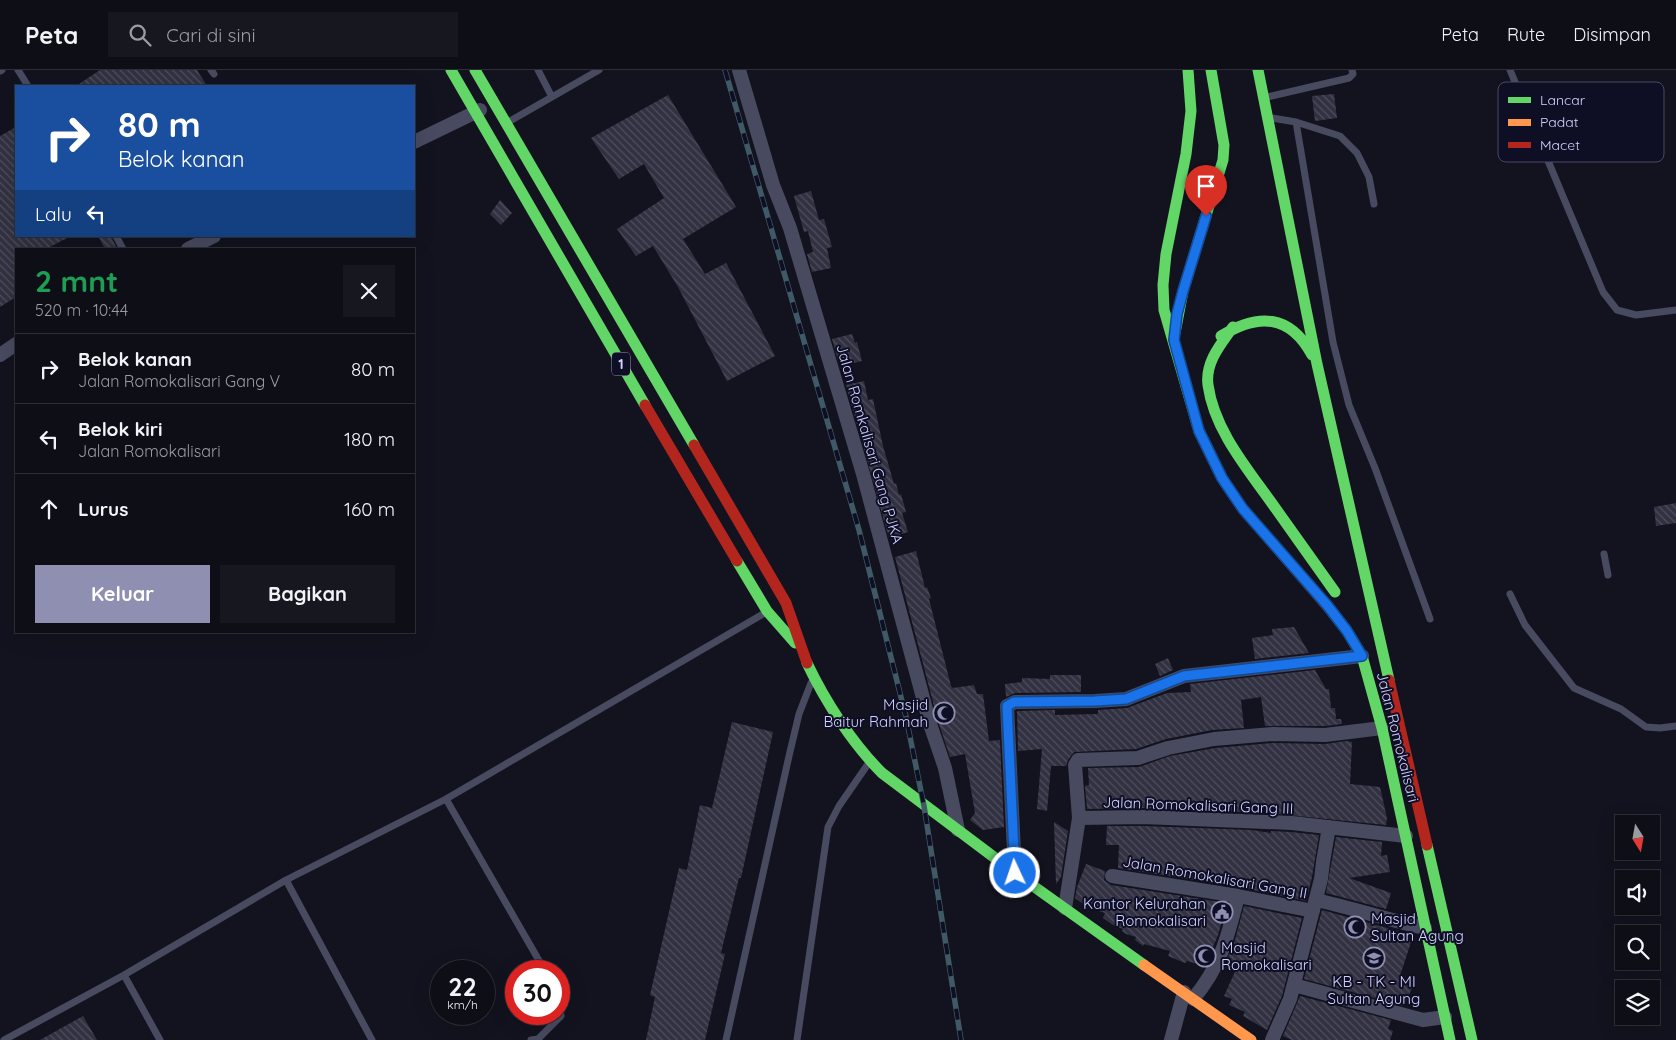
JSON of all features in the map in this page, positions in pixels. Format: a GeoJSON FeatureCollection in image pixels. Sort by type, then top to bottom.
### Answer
{"type":"FeatureCollection","features":[{"type":"Feature","properties":{"kind":"highway","name":"1"},"geometry":{"type":"LineString","coordinates":[[451,70],[475,112],[497,128],[802,651],[813,675],[847,731],[870,761],[924,806],[1015,873],[1251,1040]]}},
{"type":"Feature","properties":{"kind":"highway","name":"1"},"geometry":{"type":"LineString","coordinates":[[475,70],[494,103],[497,128],[672,452],[776,607],[802,651]]}},
{"type":"Feature","properties":{"kind":"highway","name":"Jalan Romokalisari"},"geometry":{"type":"LineString","coordinates":[[1188,70],[1191,111],[1186,154],[1166,254],[1163,285],[1164,310],[1199,431],[1218,470],[1243,509],[1327,605],[1347,631],[1362,656],[1382,728],[1450,1040]]}},
{"type":"Feature","properties":{"kind":"highway"},"geometry":{"type":"LineString","coordinates":[[1174,340],[1177,314],[1183,291],[1223,160],[1224,145],[1212,70]]}},
{"type":"Feature","properties":{"kind":"highway"},"geometry":{"type":"LineString","coordinates":[[1258,70],[1317,364]]}},
{"type":"Feature","properties":{"kind":"highway"},"geometry":{"type":"LineString","coordinates":[[1190,401],[1196,376],[1205,353],[1218,337],[1234,327],[1251,321],[1271,321],[1292,329],[1304,340],[1317,364]]}},
{"type":"Feature","properties":{"kind":"highway"},"geometry":{"type":"LineString","coordinates":[[1234,327],[1215,352],[1210,366],[1208,384],[1216,413],[1233,448],[1340,600]]}},
{"type":"Feature","properties":{"kind":"highway","name":"Jalan Romokalisari"},"geometry":{"type":"LineString","coordinates":[[1317,364],[1472,1040]]}},
{"type":"Feature","properties":{"kind":"highway"},"geometry":{"type":"LineString","coordinates":[[1348,614],[1355,628],[1362,656]]}},
{"type":"Feature","properties":{"kind":"street","name":"Jalan Romkalisari Gang PJKA"},"geometry":{"type":"LineString","coordinates":[[739,70],[773,185],[798,252],[863,474],[930,724],[945,768],[958,831]]}},
{"type":"Feature","properties":{"kind":"street"},"geometry":{"type":"LineString","coordinates":[[415,142],[494,103]]}},
{"type":"Feature","properties":{"kind":"street"},"geometry":{"type":"LineString","coordinates":[[190,248],[212,237]]}},
{"type":"Feature","properties":{"kind":"street"},"geometry":{"type":"LineString","coordinates":[[0,355],[15,345]]}},
{"type":"Feature","properties":{"kind":"street"},"geometry":{"type":"LineString","coordinates":[[1015,873],[1007,706],[1014,702],[1126,699],[1184,676],[1362,656]]}},
{"type":"Feature","properties":{"kind":"street"},"geometry":{"type":"LineString","coordinates":[[1065,908],[1079,818],[1075,765],[1078,760],[1138,758],[1168,748],[1214,739],[1273,734],[1325,734],[1382,728]]}},
{"type":"Feature","properties":{"kind":"street","name":"Jalan Romokalisari Gang III"},"geometry":{"type":"LineString","coordinates":[[1079,818],[1143,817],[1292,823],[1406,836]]}},
{"type":"Feature","properties":{"kind":"street"},"geometry":{"type":"LineString","coordinates":[[1272,1040],[1294,985],[1322,879],[1329,827]]}},
{"type":"Feature","properties":{"kind":"street","name":"Jalan Romokalisari Gang II"},"geometry":{"type":"LineString","coordinates":[[1112,876],[1315,906],[1344,906],[1425,928]]}},
{"type":"Feature","properties":{"kind":"street"},"geometry":{"type":"LineString","coordinates":[[1171,1040],[1188,996],[1200,991],[1222,954],[1238,896]]}},
{"type":"Feature","properties":{"kind":"street"},"geometry":{"type":"LineString","coordinates":[[1294,985],[1423,1020],[1445,1017]]}},
{"type":"Feature","properties":{"kind":"lane"},"geometry":{"type":"LineString","coordinates":[[18,70],[27,85]]}},
{"type":"Feature","properties":{"kind":"lane"},"geometry":{"type":"LineString","coordinates":[[538,70],[552,97]]}},
{"type":"Feature","properties":{"kind":"lane"},"geometry":{"type":"LineString","coordinates":[[497,128],[599,70]]}},
{"type":"Feature","properties":{"kind":"lane"},"geometry":{"type":"LineString","coordinates":[[1264,98],[1349,78],[1352,76],[1352,70]]}},
{"type":"Feature","properties":{"kind":"lane"},"geometry":{"type":"LineString","coordinates":[[1510,70],[1515,82]]}},
{"type":"Feature","properties":{"kind":"lane"},"geometry":{"type":"LineString","coordinates":[[1268,117],[1296,122],[1340,136],[1357,153],[1369,177],[1374,204]]}},
{"type":"Feature","properties":{"kind":"lane"},"geometry":{"type":"LineString","coordinates":[[1296,122],[1333,342],[1349,405],[1375,468],[1430,619]]}},
{"type":"Feature","properties":{"kind":"lane"},"geometry":{"type":"LineString","coordinates":[[1549,162],[1603,292],[1618,310],[1636,315],[1676,310]]}},
{"type":"Feature","properties":{"kind":"lane"},"geometry":{"type":"LineString","coordinates":[[1604,554],[1608,575]]}},
{"type":"Feature","properties":{"kind":"lane"},"geometry":{"type":"LineString","coordinates":[[1510,594],[1525,625],[1574,688],[1621,709],[1646,727],[1676,726]]}},
{"type":"Feature","properties":{"kind":"lane"},"geometry":{"type":"LineString","coordinates":[[4,1040],[124,975],[286,880],[446,798],[776,607]]}},
{"type":"Feature","properties":{"kind":"lane"},"geometry":{"type":"LineString","coordinates":[[726,1040],[799,714],[813,675]]}},
{"type":"Feature","properties":{"kind":"lane"},"geometry":{"type":"LineString","coordinates":[[797,1040],[828,827],[839,806],[860,779],[870,761]]}},
{"type":"Feature","properties":{"kind":"lane"},"geometry":{"type":"LineString","coordinates":[[446,798],[539,960]]}},
{"type":"Feature","properties":{"kind":"lane"},"geometry":{"type":"LineString","coordinates":[[286,880],[372,1040]]}},
{"type":"Feature","properties":{"kind":"lane"},"geometry":{"type":"LineString","coordinates":[[124,975],[160,1040]]}},
{"type":"Feature","properties":{"kind":"lane"},"geometry":{"type":"LineString","coordinates":[[531,1040],[538,1039],[552,1025]]}},
{"type":"Feature","properties":{"kind":"building"},"geometry":{"type":"Polygon","coordinates":[[[100,70],[197,70],[206,85],[78,85],[100,70]]]}},
{"type":"Feature","properties":{"kind":"building"},"geometry":{"type":"Polygon","coordinates":[[[1334,94],[1337,118],[1315,121],[1312,96],[1334,94]]]}},
{"type":"Feature","properties":{"kind":"building"},"geometry":{"type":"Polygon","coordinates":[[[668,95],[736,207],[683,239],[705,274],[726,263],[775,356],[727,381],[678,287],[653,246],[636,256],[617,229],[664,198],[644,164],[619,179],[591,138],[668,95]]]}},
{"type":"Feature","properties":{"kind":"building"},"geometry":{"type":"Polygon","coordinates":[[[15,128],[15,237],[69,237],[48,248],[15,248],[15,298],[0,307],[0,136],[15,128]]]}},
{"type":"Feature","properties":{"kind":"building"},"geometry":{"type":"Polygon","coordinates":[[[811,191],[819,220],[824,219],[832,247],[827,248],[831,268],[812,272],[807,254],[813,252],[808,231],[804,232],[794,196],[811,191]]]}},
{"type":"Feature","properties":{"kind":"building"},"geometry":{"type":"Polygon","coordinates":[[[500,200],[512,213],[501,225],[490,214],[500,200]]]}},
{"type":"Feature","properties":{"kind":"building"},"geometry":{"type":"Polygon","coordinates":[[[99,237],[111,237],[117,248],[104,248],[99,237]]]}},
{"type":"Feature","properties":{"kind":"building"},"geometry":{"type":"Polygon","coordinates":[[[852,334],[855,343],[857,342],[862,361],[848,364],[847,359],[838,360],[832,339],[852,334]]]}},
{"type":"Feature","properties":{"kind":"building"},"geometry":{"type":"Polygon","coordinates":[[[864,381],[868,400],[873,399],[883,446],[894,484],[896,483],[899,495],[901,494],[906,512],[902,513],[908,532],[889,538],[846,385],[864,381]]]}},
{"type":"Feature","properties":{"kind":"building"},"geometry":{"type":"Polygon","coordinates":[[[1676,503],[1676,523],[1656,526],[1654,507],[1676,503]]]}},
{"type":"Feature","properties":{"kind":"building"},"geometry":{"type":"Polygon","coordinates":[[[916,551],[925,588],[927,587],[931,598],[929,599],[951,686],[953,688],[974,685],[977,694],[983,694],[989,741],[1000,740],[1004,827],[983,830],[970,820],[975,813],[965,754],[950,757],[938,721],[895,557],[916,551]]]}},
{"type":"Feature","properties":{"kind":"building"},"geometry":{"type":"Polygon","coordinates":[[[1294,627],[1309,653],[1255,659],[1252,638],[1273,635],[1272,629],[1294,627]]]}},
{"type":"Feature","properties":{"kind":"building"},"geometry":{"type":"Polygon","coordinates":[[[1168,658],[1173,670],[1160,676],[1155,664],[1168,658]]]}},
{"type":"Feature","properties":{"kind":"building"},"geometry":{"type":"Polygon","coordinates":[[[1315,670],[1326,689],[1329,689],[1331,708],[1335,708],[1336,719],[1341,719],[1342,724],[1325,726],[1265,726],[1261,697],[1241,700],[1244,728],[1212,730],[1166,739],[1136,749],[1074,752],[1066,766],[1051,766],[1047,811],[1037,809],[1042,749],[1018,751],[1017,711],[1055,710],[1055,715],[1098,714],[1098,710],[1127,708],[1167,693],[1191,692],[1190,684],[1315,670]]]}},
{"type":"Feature","properties":{"kind":"building"},"geometry":{"type":"Polygon","coordinates":[[[1050,675],[1081,675],[1081,692],[1015,693],[1006,697],[1005,684],[1022,682],[1022,678],[1050,679],[1050,675]]]}},
{"type":"Feature","properties":{"kind":"building"},"geometry":{"type":"Polygon","coordinates":[[[732,722],[773,732],[741,878],[739,878],[721,953],[725,954],[705,1040],[646,1040],[655,997],[650,995],[679,868],[687,870],[700,805],[712,808],[732,722]]]}},
{"type":"Feature","properties":{"kind":"building"},"geometry":{"type":"Polygon","coordinates":[[[1352,742],[1350,784],[1380,787],[1387,818],[1386,825],[1278,814],[1278,807],[1252,804],[1252,809],[1243,808],[1242,812],[1143,808],[1087,809],[1085,786],[1089,785],[1088,768],[1139,767],[1170,756],[1215,748],[1273,743],[1325,744],[1352,742]]]}},
{"type":"Feature","properties":{"kind":"building"},"geometry":{"type":"Polygon","coordinates":[[[1054,822],[1068,831],[1061,877],[1056,884],[1054,822]]]}},
{"type":"Feature","properties":{"kind":"building"},"geometry":{"type":"Polygon","coordinates":[[[1107,826],[1251,830],[1271,833],[1271,831],[1319,835],[1306,901],[1239,887],[1118,868],[1119,845],[1106,845],[1107,826]]]}},
{"type":"Feature","properties":{"kind":"building"},"geometry":{"type":"Polygon","coordinates":[[[1336,837],[1382,842],[1381,856],[1387,855],[1390,872],[1349,878],[1391,893],[1386,909],[1326,893],[1336,837]]]}},
{"type":"Feature","properties":{"kind":"building"},"geometry":{"type":"Polygon","coordinates":[[[1086,864],[1105,871],[1104,880],[1111,885],[1227,903],[1218,935],[1205,966],[1187,961],[1185,963],[1168,956],[1170,951],[1144,944],[1143,946],[1135,940],[1136,937],[1126,934],[1122,931],[1123,929],[1103,918],[1105,913],[1089,908],[1075,898],[1086,864]]]}},
{"type":"Feature","properties":{"kind":"building"},"geometry":{"type":"Polygon","coordinates":[[[1244,906],[1302,918],[1282,996],[1267,1030],[1243,1016],[1245,1012],[1229,1005],[1232,999],[1224,996],[1239,963],[1227,960],[1235,940],[1244,906]]]}},
{"type":"Feature","properties":{"kind":"building"},"geometry":{"type":"Polygon","coordinates":[[[1322,910],[1398,931],[1396,938],[1411,942],[1399,979],[1413,986],[1404,1006],[1304,979],[1322,910]]]}},
{"type":"Feature","properties":{"kind":"building"},"geometry":{"type":"Polygon","coordinates":[[[1300,996],[1391,1020],[1388,1029],[1393,1031],[1390,1040],[1292,1040],[1283,1036],[1300,996]]]}},
{"type":"Feature","properties":{"kind":"building"},"geometry":{"type":"Polygon","coordinates":[[[83,1016],[97,1040],[40,1040],[83,1016]]]}},
{"type":"Feature","properties":{"kind":"railway"},"geometry":{"type":"LineString","coordinates":[[725,70],[859,530],[906,717],[924,806],[961,1040]]}},
{"type":"Feature","properties":{"kind":"traffic: fast"},"geometry":{"type":"LineString","coordinates":[[451,70],[645,405]]}},
{"type":"Feature","properties":{"kind":"traffic: fast"},"geometry":{"type":"LineString","coordinates":[[475,70],[694,445]]}},
{"type":"Feature","properties":{"kind":"traffic: fast"},"geometry":{"type":"LineString","coordinates":[[1188,70],[1191,111],[1186,154],[1166,254],[1163,285],[1164,310],[1199,431],[1222,478],[1234,496]]}},
{"type":"Feature","properties":{"kind":"traffic: fast"},"geometry":{"type":"LineString","coordinates":[[1175,333],[1183,291],[1223,160],[1224,145],[1211,70]]}},
{"type":"Feature","properties":{"kind":"traffic: fast"},"geometry":{"type":"LineString","coordinates":[[1258,70],[1317,364],[1389,680]]}},
{"type":"Feature","properties":{"kind":"traffic: fast"},"geometry":{"type":"LineString","coordinates":[[1221,336],[1248,324],[1260,321],[1272,322],[1283,325],[1294,332],[1303,341],[1312,355]]}},
{"type":"Feature","properties":{"kind":"traffic: fast"},"geometry":{"type":"LineString","coordinates":[[1233,327],[1219,347],[1209,369],[1208,385],[1217,417],[1232,447],[1335,592]]}},
{"type":"Feature","properties":{"kind":"traffic: fast"},"geometry":{"type":"LineString","coordinates":[[737,561],[767,611],[795,643]]}},
{"type":"Feature","properties":{"kind":"traffic: fast"},"geometry":{"type":"LineString","coordinates":[[1333,613],[1347,631],[1362,656],[1382,728],[1450,1040]]}},
{"type":"Feature","properties":{"kind":"traffic: fast"},"geometry":{"type":"LineString","coordinates":[[807,663],[840,721],[882,773],[1015,873],[1144,965]]}},
{"type":"Feature","properties":{"kind":"traffic: fast"},"geometry":{"type":"LineString","coordinates":[[1427,845],[1472,1040]]}},
{"type":"Feature","properties":{"kind":"traffic: slow"},"geometry":{"type":"LineString","coordinates":[[1144,965],[1251,1040]]}},
{"type":"Feature","properties":{"kind":"traffic: jam"},"geometry":{"type":"LineString","coordinates":[[645,405],[737,561]]}},
{"type":"Feature","properties":{"kind":"traffic: jam"},"geometry":{"type":"LineString","coordinates":[[694,445],[786,603],[807,663]]}},
{"type":"Feature","properties":{"kind":"traffic: jam"},"geometry":{"type":"LineString","coordinates":[[1234,496],[1243,509],[1333,613]]}},
{"type":"Feature","properties":{"kind":"traffic: jam"},"geometry":{"type":"LineString","coordinates":[[1389,680],[1427,845]]}},
{"type":"Feature","properties":{"kind":"place","name":"Masjid Baitur Rahmah"},"geometry":{"type":"Point","coordinates":[944,713]}},
{"type":"Feature","properties":{"kind":"place","name":"Kantor Kelurahan Romokalisari"},"geometry":{"type":"Point","coordinates":[1222,912]}},
{"type":"Feature","properties":{"kind":"place","name":"Masjid Sultan Agung"},"geometry":{"type":"Point","coordinates":[1355,927]}},
{"type":"Feature","properties":{"kind":"place","name":"Masjid Romokalisari"},"geometry":{"type":"Point","coordinates":[1205,956]}},
{"type":"Feature","properties":{"kind":"place","name":"KB - TK - MI Sultan Agung"},"geometry":{"type":"Point","coordinates":[1374,958]}},
{"type":"Feature","properties":{"kind":"route"},"geometry":{"type":"LineString","coordinates":[[1015,873],[1007,706],[1014,702],[1126,699],[1184,676],[1362,656],[1347,631],[1327,605],[1243,509],[1222,478],[1199,431],[1175,350],[1174,340],[1177,314],[1206,216]]}}]}
